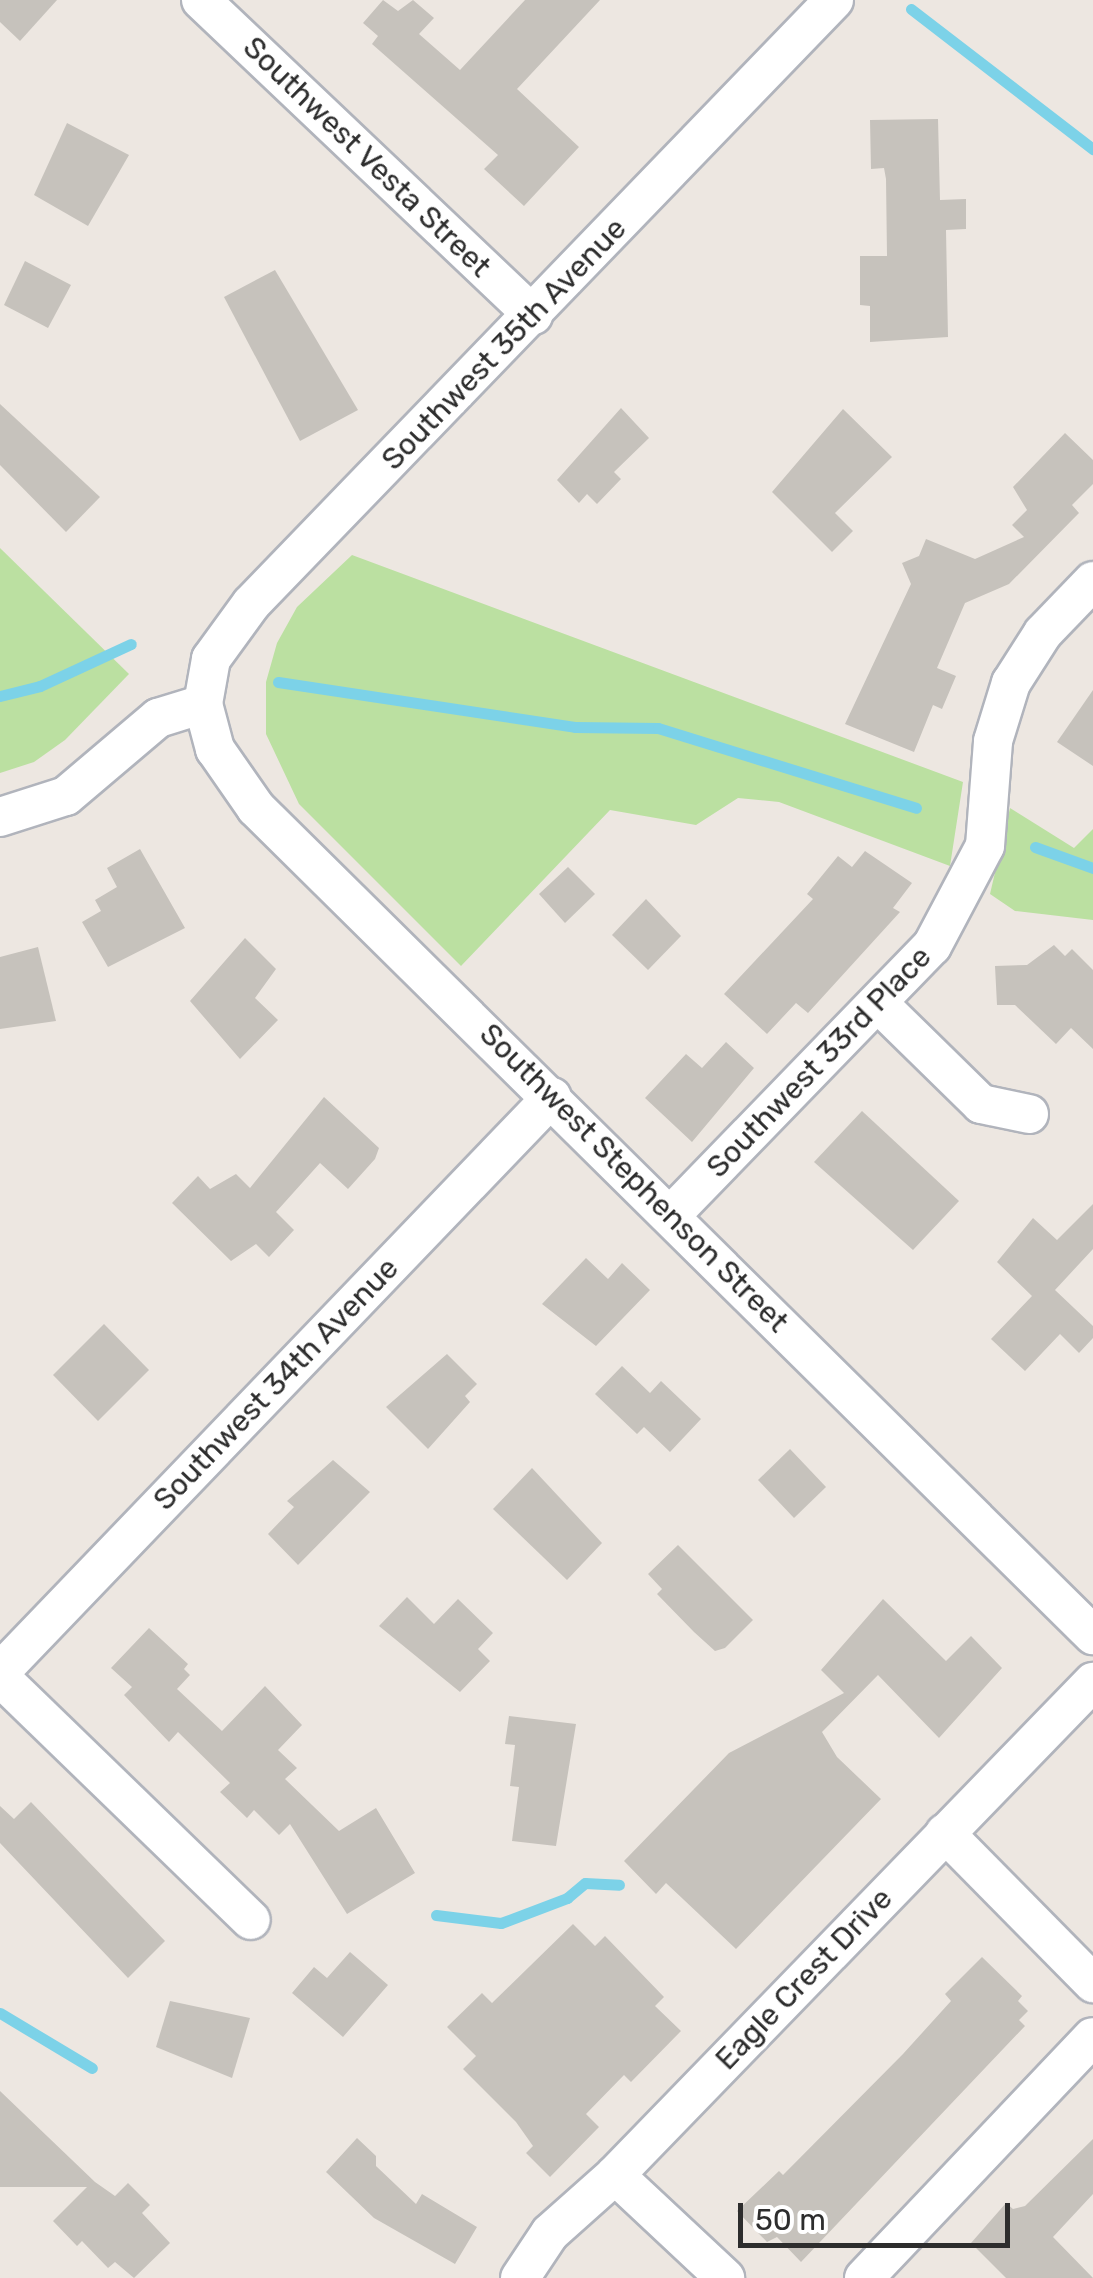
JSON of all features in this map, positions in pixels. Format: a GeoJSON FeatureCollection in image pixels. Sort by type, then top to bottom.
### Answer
{"type":"FeatureCollection","features":[{"type":"Feature","properties":{"kind":"street","name":"Southwest Vesta Street"},"geometry":{"type":"LineString","coordinates":[[201,0],[532,315]]}},
{"type":"Feature","properties":{"kind":"street","name":"Southwest 35th Avenue"},"geometry":{"type":"LineString","coordinates":[[203,704],[211,659],[251,604],[834,0]]}},
{"type":"Feature","properties":{"kind":"street","name":"Southwest 33rd Place"},"geometry":{"type":"LineString","coordinates":[[671,1214],[881,1006],[932,946],[985,846],[994,742],[1011,683],[1043,633],[1093,581]]}},
{"type":"Feature","properties":{"kind":"street"},"geometry":{"type":"LineString","coordinates":[[0,816],[66,796],[158,718],[203,704]]}},
{"type":"Feature","properties":{"kind":"street","name":"Southwest Stephenson Street"},"geometry":{"type":"LineString","coordinates":[[203,704],[215,750],[256,808],[1093,1635]]}},
{"type":"Feature","properties":{"kind":"street"},"geometry":{"type":"LineString","coordinates":[[881,1006],[982,1104],[1029,1114]]}},
{"type":"Feature","properties":{"kind":"street","name":"Southwest 34th Avenue"},"geometry":{"type":"LineString","coordinates":[[251,1920],[0,1674],[552,1097]]}},
{"type":"Feature","properties":{"kind":"street","name":"Eagle Crest Drive"},"geometry":{"type":"LineString","coordinates":[[520,2278],[550,2233],[615,2175],[1093,1682]]}},
{"type":"Feature","properties":{"kind":"street"},"geometry":{"type":"LineString","coordinates":[[945,1833],[1093,1983]]}},
{"type":"Feature","properties":{"kind":"street"},"geometry":{"type":"LineString","coordinates":[[882,2273],[1093,2037]]}},
{"type":"Feature","properties":{"kind":"street"},"geometry":{"type":"LineString","coordinates":[[615,2175],[724,2278]]}},
{"type":"Feature","properties":{"kind":"green space"},"geometry":{"type":"Polygon","coordinates":[[[0,548],[129,674],[65,740],[34,762],[0,773],[0,548]]]}},
{"type":"Feature","properties":{"kind":"green space"},"geometry":{"type":"Polygon","coordinates":[[[352,555],[963,782],[950,866],[779,802],[738,798],[696,825],[610,810],[461,966],[299,804],[266,734],[266,682],[277,643],[297,607],[352,555]]]}},
{"type":"Feature","properties":{"kind":"green space"},"geometry":{"type":"Polygon","coordinates":[[[1010,808],[1074,848],[1093,829],[1093,920],[1015,911],[990,894],[1010,808]]]}},
{"type":"Feature","properties":{"kind":"building"},"geometry":{"type":"Polygon","coordinates":[[[0,0],[57,0],[20,41],[0,22],[0,0]]]}},
{"type":"Feature","properties":{"kind":"building"},"geometry":{"type":"Polygon","coordinates":[[[383,0],[398,11],[413,0],[434,18],[419,34],[460,70],[525,0],[600,0],[517,89],[579,147],[524,206],[484,169],[498,155],[372,44],[378,36],[363,23],[383,0]]]}},
{"type":"Feature","properties":{"kind":"building"},"geometry":{"type":"Polygon","coordinates":[[[938,119],[940,200],[966,199],[966,229],[946,230],[948,337],[870,342],[870,306],[860,305],[860,256],[887,256],[886,179],[884,168],[871,169],[870,120],[938,119]]]}},
{"type":"Feature","properties":{"kind":"building"},"geometry":{"type":"Polygon","coordinates":[[[67,123],[129,155],[88,226],[34,195],[67,123]]]}},
{"type":"Feature","properties":{"kind":"building"},"geometry":{"type":"Polygon","coordinates":[[[25,261],[71,285],[48,328],[4,305],[25,261]]]}},
{"type":"Feature","properties":{"kind":"building"},"geometry":{"type":"Polygon","coordinates":[[[275,270],[358,410],[300,441],[224,297],[275,270]]]}},
{"type":"Feature","properties":{"kind":"building"},"geometry":{"type":"Polygon","coordinates":[[[0,404],[100,497],[66,532],[0,465],[0,404]]]}},
{"type":"Feature","properties":{"kind":"building"},"geometry":{"type":"Polygon","coordinates":[[[621,408],[649,438],[614,472],[621,479],[597,504],[587,494],[579,503],[557,480],[621,408]]]}},
{"type":"Feature","properties":{"kind":"building"},"geometry":{"type":"Polygon","coordinates":[[[843,409],[892,457],[835,513],[853,531],[832,552],[772,492],[843,409]]]}},
{"type":"Feature","properties":{"kind":"building"},"geometry":{"type":"Polygon","coordinates":[[[1065,433],[1093,460],[1093,484],[1072,505],[1079,513],[1009,584],[965,603],[937,668],[956,676],[942,709],[933,705],[914,752],[845,724],[911,584],[902,563],[919,556],[926,539],[975,559],[1024,537],[1012,525],[1027,510],[1013,487],[1065,433]]]}},
{"type":"Feature","properties":{"kind":"building"},"geometry":{"type":"Polygon","coordinates":[[[1093,690],[1093,766],[1057,742],[1093,690]]]}},
{"type":"Feature","properties":{"kind":"building"},"geometry":{"type":"Polygon","coordinates":[[[140,849],[185,928],[108,967],[82,922],[101,911],[95,900],[117,887],[107,868],[140,849]]]}},
{"type":"Feature","properties":{"kind":"building"},"geometry":{"type":"Polygon","coordinates":[[[865,851],[912,883],[893,908],[900,912],[808,1013],[796,1003],[767,1034],[724,994],[813,899],[807,894],[838,856],[852,867],[865,851]]]}},
{"type":"Feature","properties":{"kind":"building"},"geometry":{"type":"Polygon","coordinates":[[[568,867],[595,894],[565,923],[539,894],[568,867]]]}},
{"type":"Feature","properties":{"kind":"building"},"geometry":{"type":"Polygon","coordinates":[[[646,899],[681,936],[648,970],[612,935],[646,899]]]}},
{"type":"Feature","properties":{"kind":"building"},"geometry":{"type":"Polygon","coordinates":[[[245,938],[276,969],[255,998],[278,1020],[240,1059],[190,1001],[245,938]]]}},
{"type":"Feature","properties":{"kind":"building"},"geometry":{"type":"Polygon","coordinates":[[[1054,945],[1065,956],[1072,949],[1093,970],[1093,1049],[1071,1028],[1056,1044],[1015,1005],[997,1005],[995,966],[1027,965],[1054,945]]]}},
{"type":"Feature","properties":{"kind":"building"},"geometry":{"type":"Polygon","coordinates":[[[38,947],[56,1021],[0,1029],[0,957],[38,947]]]}},
{"type":"Feature","properties":{"kind":"building"},"geometry":{"type":"Polygon","coordinates":[[[726,1042],[754,1068],[692,1142],[645,1098],[686,1054],[702,1068],[726,1042]]]}},
{"type":"Feature","properties":{"kind":"building"},"geometry":{"type":"Polygon","coordinates":[[[324,1097],[379,1148],[375,1159],[348,1189],[320,1163],[276,1212],[294,1230],[269,1257],[256,1244],[231,1261],[172,1203],[198,1176],[210,1189],[236,1174],[250,1188],[324,1097]]]}},
{"type":"Feature","properties":{"kind":"building"},"geometry":{"type":"Polygon","coordinates":[[[862,1111],[959,1201],[913,1250],[814,1162],[862,1111]]]}},
{"type":"Feature","properties":{"kind":"building"},"geometry":{"type":"Polygon","coordinates":[[[1093,1204],[1093,1249],[1055,1290],[1093,1326],[1093,1338],[1079,1353],[1060,1334],[1025,1371],[991,1339],[1032,1296],[997,1262],[1033,1218],[1057,1240],[1093,1204]]]}},
{"type":"Feature","properties":{"kind":"building"},"geometry":{"type":"Polygon","coordinates":[[[586,1258],[608,1279],[622,1263],[650,1290],[596,1346],[542,1304],[586,1258]]]}},
{"type":"Feature","properties":{"kind":"building"},"geometry":{"type":"Polygon","coordinates":[[[104,1324],[149,1370],[98,1421],[53,1375],[104,1324]]]}},
{"type":"Feature","properties":{"kind":"building"},"geometry":{"type":"Polygon","coordinates":[[[447,1354],[477,1384],[465,1396],[470,1402],[428,1449],[386,1407],[447,1354]]]}},
{"type":"Feature","properties":{"kind":"building"},"geometry":{"type":"Polygon","coordinates":[[[622,1366],[650,1393],[661,1381],[701,1419],[670,1452],[644,1427],[637,1434],[595,1394],[622,1366]]]}},
{"type":"Feature","properties":{"kind":"building"},"geometry":{"type":"Polygon","coordinates":[[[790,1449],[826,1487],[794,1518],[758,1480],[790,1449]]]}},
{"type":"Feature","properties":{"kind":"building"},"geometry":{"type":"Polygon","coordinates":[[[333,1460],[370,1492],[298,1565],[268,1534],[294,1507],[287,1501],[333,1460]]]}},
{"type":"Feature","properties":{"kind":"building"},"geometry":{"type":"Polygon","coordinates":[[[532,1468],[602,1543],[567,1580],[493,1509],[532,1468]]]}},
{"type":"Feature","properties":{"kind":"building"},"geometry":{"type":"Polygon","coordinates":[[[678,1545],[753,1620],[725,1648],[715,1651],[657,1594],[662,1589],[648,1574],[678,1545]]]}},
{"type":"Feature","properties":{"kind":"building"},"geometry":{"type":"Polygon","coordinates":[[[407,1597],[434,1624],[458,1599],[493,1633],[478,1649],[490,1661],[460,1692],[379,1626],[407,1597]]]}},
{"type":"Feature","properties":{"kind":"building"},"geometry":{"type":"Polygon","coordinates":[[[883,1599],[946,1661],[971,1636],[1002,1668],[939,1738],[878,1675],[822,1732],[837,1757],[881,1799],[736,1949],[666,1883],[656,1894],[624,1861],[729,1753],[844,1693],[821,1670],[883,1599]]]}},
{"type":"Feature","properties":{"kind":"building"},"geometry":{"type":"Polygon","coordinates":[[[149,1628],[188,1664],[184,1669],[190,1675],[177,1689],[222,1731],[265,1686],[302,1725],[278,1750],[297,1768],[285,1779],[339,1831],[376,1808],[415,1873],[347,1914],[290,1824],[279,1835],[254,1810],[247,1818],[220,1792],[230,1783],[178,1732],[169,1742],[124,1695],[132,1687],[111,1668],[149,1628]]]}},
{"type":"Feature","properties":{"kind":"building"},"geometry":{"type":"Polygon","coordinates":[[[509,1716],[576,1724],[556,1846],[512,1841],[519,1787],[510,1786],[515,1745],[505,1744],[509,1716]]]}},
{"type":"Feature","properties":{"kind":"building"},"geometry":{"type":"Polygon","coordinates":[[[31,1802],[165,1941],[128,1978],[0,1843],[0,1806],[14,1819],[31,1802]]]}},
{"type":"Feature","properties":{"kind":"building"},"geometry":{"type":"Polygon","coordinates":[[[573,1924],[595,1946],[605,1936],[664,1997],[655,2006],[681,2031],[631,2082],[624,2075],[586,2114],[599,2127],[550,2177],[526,2153],[533,2146],[516,2122],[463,2069],[476,2056],[447,2027],[482,1993],[492,2003],[573,1924]]]}},
{"type":"Feature","properties":{"kind":"building"},"geometry":{"type":"Polygon","coordinates":[[[350,1952],[388,1985],[343,2037],[292,1993],[314,1967],[327,1978],[350,1952]]]}},
{"type":"Feature","properties":{"kind":"building"},"geometry":{"type":"Polygon","coordinates":[[[982,1957],[1022,1996],[1018,2001],[1028,2011],[1019,2020],[1025,2026],[801,2262],[777,2237],[767,2242],[737,2211],[779,2171],[783,2175],[903,2054],[951,2001],[945,1994],[982,1957]]]}},
{"type":"Feature","properties":{"kind":"building"},"geometry":{"type":"Polygon","coordinates":[[[170,2001],[250,2018],[232,2078],[156,2047],[170,2001]]]}},
{"type":"Feature","properties":{"kind":"building"},"geometry":{"type":"Polygon","coordinates":[[[0,2091],[95,2182],[115,2196],[128,2183],[150,2205],[142,2213],[170,2243],[134,2278],[115,2262],[108,2268],[82,2241],[77,2246],[53,2221],[87,2187],[0,2187],[0,2091]]]}},
{"type":"Feature","properties":{"kind":"building"},"geometry":{"type":"Polygon","coordinates":[[[357,2138],[376,2156],[376,2166],[416,2204],[422,2194],[477,2227],[455,2264],[374,2218],[326,2172],[357,2138]]]}},
{"type":"Feature","properties":{"kind":"building"},"geometry":{"type":"Polygon","coordinates":[[[1093,2139],[1093,2194],[1053,2237],[1093,2278],[1006,2278],[971,2243],[1006,2203],[1013,2209],[1025,2206],[1093,2139]]]}},
{"type":"Feature","properties":{"kind":"waterway"},"geometry":{"type":"LineString","coordinates":[[911,9],[1093,149]]}},
{"type":"Feature","properties":{"kind":"waterway"},"geometry":{"type":"LineString","coordinates":[[0,696],[40,686],[131,644]]}},
{"type":"Feature","properties":{"kind":"waterway"},"geometry":{"type":"LineString","coordinates":[[278,682],[575,727],[658,728],[916,808]]}},
{"type":"Feature","properties":{"kind":"waterway"},"geometry":{"type":"LineString","coordinates":[[1035,847],[1093,868]]}},
{"type":"Feature","properties":{"kind":"waterway"},"geometry":{"type":"LineString","coordinates":[[436,1915],[501,1923],[567,1898],[585,1883],[619,1885]]}},
{"type":"Feature","properties":{"kind":"waterway"},"geometry":{"type":"LineString","coordinates":[[0,2013],[92,2068]]}}]}
